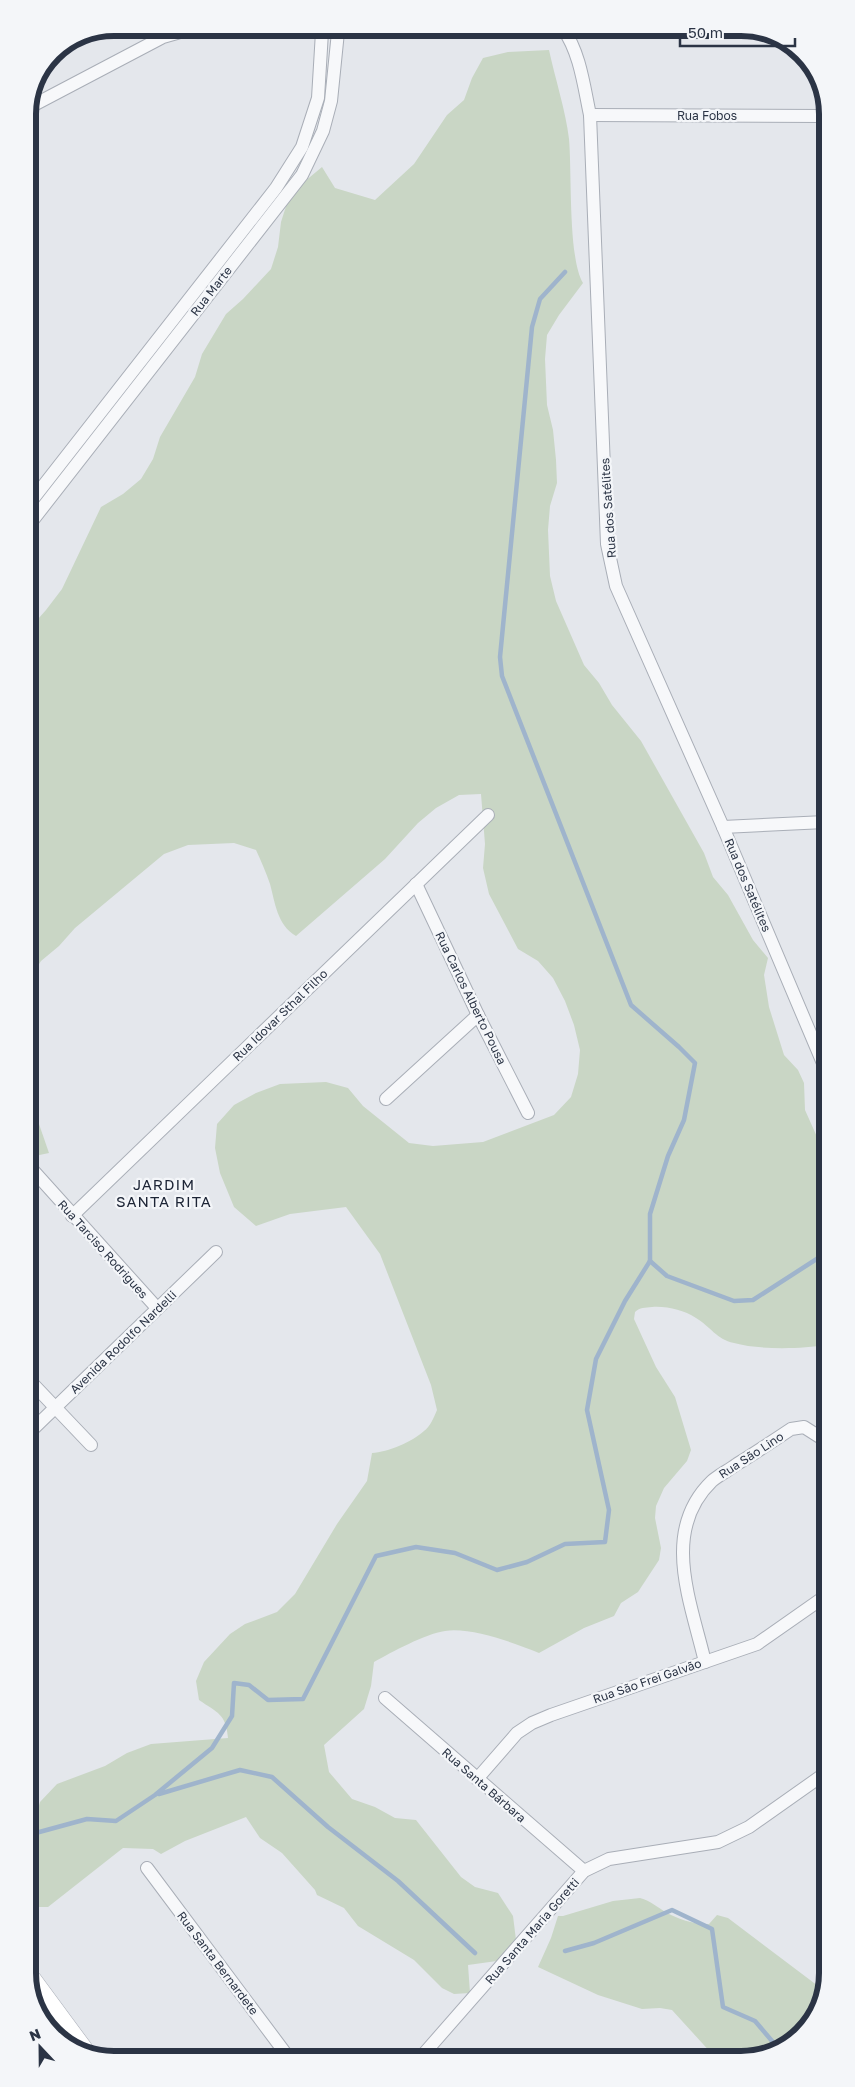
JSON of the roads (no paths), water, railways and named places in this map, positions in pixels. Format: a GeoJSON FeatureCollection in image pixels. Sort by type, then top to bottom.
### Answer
{"type":"FeatureCollection","features":[{"type":"Feature","properties":{"kind":"main road"},"geometry":{"type":"LineString","coordinates":[[38,1988],[77,2041]]}},
{"type":"Feature","properties":{"kind":"street"},"geometry":{"type":"LineString","coordinates":[[37,103],[161,36]]}},
{"type":"Feature","properties":{"kind":"street","name":"Rua Marte"},"geometry":{"type":"LineString","coordinates":[[36,495],[276,188],[302,147],[318,98],[322,36]]}},
{"type":"Feature","properties":{"kind":"street","name":"Rua Marte"},"geometry":{"type":"LineString","coordinates":[[36,516],[302,175],[323,130],[330,101],[338,36]]}},
{"type":"Feature","properties":{"kind":"street","name":"Rua dos Satélites"},"geometry":{"type":"LineString","coordinates":[[568,36],[575,55],[590,115],[607,544],[616,586],[723,826],[819,1054]]}},
{"type":"Feature","properties":{"kind":"street","name":"Rua Fobos"},"geometry":{"type":"LineString","coordinates":[[590,115],[819,116]]}},
{"type":"Feature","properties":{"kind":"street","name":"Rua Idovar Sthal Filho"},"geometry":{"type":"LineString","coordinates":[[72,1216],[488,815]]}},
{"type":"Feature","properties":{"kind":"street"},"geometry":{"type":"LineString","coordinates":[[723,826],[819,822]]}},
{"type":"Feature","properties":{"kind":"street","name":"Rua Carlos Alberto Pousa"},"geometry":{"type":"LineString","coordinates":[[416,884],[478,1016],[528,1112]]}},
{"type":"Feature","properties":{"kind":"street"},"geometry":{"type":"LineString","coordinates":[[386,1099],[478,1016]]}},
{"type":"Feature","properties":{"kind":"street","name":"Rua Tarciso Rodrigues"},"geometry":{"type":"LineString","coordinates":[[36,1175],[157,1308]]}},
{"type":"Feature","properties":{"kind":"street","name":"Avenida Rodolfo Nardelli"},"geometry":{"type":"LineString","coordinates":[[36,1426],[216,1252]]}},
{"type":"Feature","properties":{"kind":"street"},"geometry":{"type":"LineString","coordinates":[[36,1387],[91,1446]]}},
{"type":"Feature","properties":{"kind":"street","name":"Rua São Lino"},"geometry":{"type":"LineString","coordinates":[[705,1662],[682,1567],[682,1544],[695,1502],[712,1481],[792,1429],[804,1426],[819,1436]]}},
{"type":"Feature","properties":{"kind":"street","name":"Rua São Frei Galvão"},"geometry":{"type":"LineString","coordinates":[[477,1778],[517,1733],[532,1723],[757,1644],[819,1601]]}},
{"type":"Feature","properties":{"kind":"street","name":"Rua Santa Bárbara"},"geometry":{"type":"LineString","coordinates":[[385,1698],[584,1871]]}},
{"type":"Feature","properties":{"kind":"street","name":"Rua Santa Maria Goretti"},"geometry":{"type":"LineString","coordinates":[[426,2051],[584,1871],[609,1859],[718,1842],[749,1827],[819,1778]]}},
{"type":"Feature","properties":{"kind":"street","name":"Rua Santa Bernardete"},"geometry":{"type":"LineString","coordinates":[[147,1868],[284,2051]]}},
{"type":"Feature","properties":{"kind":"waterway"},"geometry":{"type":"LineString","coordinates":[[36,1833],[87,1819],[116,1821],[155,1795],[212,1748],[232,1716],[234,1683],[249,1685],[268,1700],[303,1699],[376,1556],[416,1547],[455,1553],[497,1570],[527,1562],[565,1544],[605,1542],[609,1510],[587,1410],[596,1359],[625,1301],[650,1261],[650,1214],[668,1156],[684,1120],[695,1063],[631,1005],[502,676],[500,657],[532,327],[540,299],[565,272]]}},
{"type":"Feature","properties":{"kind":"waterway"},"geometry":{"type":"LineString","coordinates":[[650,1261],[667,1276],[734,1301],[753,1300],[819,1258]]}},
{"type":"Feature","properties":{"kind":"waterway"},"geometry":{"type":"LineString","coordinates":[[159,1794],[240,1770],[272,1777],[328,1827],[398,1881],[475,1953]]}},
{"type":"Feature","properties":{"kind":"waterway"},"geometry":{"type":"LineString","coordinates":[[565,1951],[594,1943],[672,1910],[712,1929],[723,2007],[755,2021],[774,2043]]}},
{"type":"Feature","properties":{"kind":"district","name":"JARDIM SANTA RITA"},"geometry":{"type":"Point","coordinates":[164,1192]}}]}
